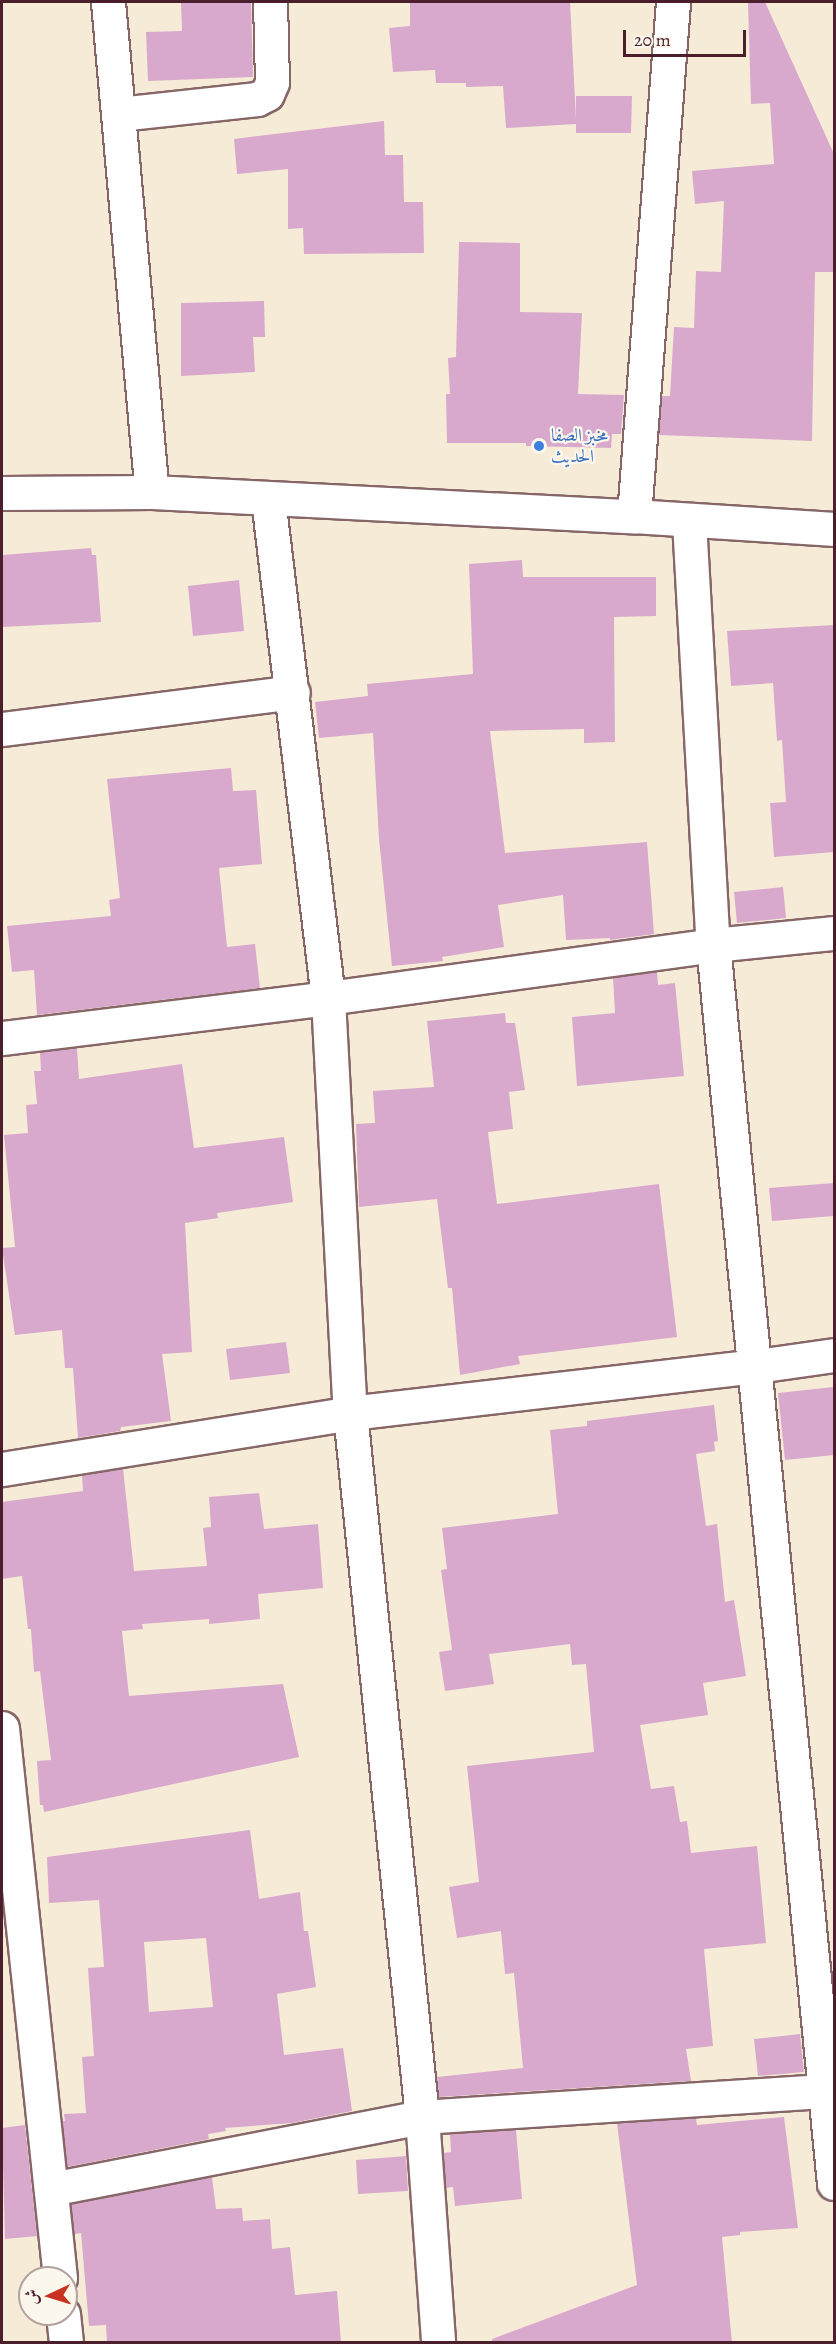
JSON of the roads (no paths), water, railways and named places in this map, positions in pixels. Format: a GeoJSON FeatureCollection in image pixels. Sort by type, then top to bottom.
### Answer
{"type":"FeatureCollection","features":[{"type":"Feature","properties":{"kind":"street"},"geometry":{"type":"LineString","coordinates":[[108,2],[152,492]]}},
{"type":"Feature","properties":{"kind":"street"},"geometry":{"type":"LineString","coordinates":[[119,114],[257,99],[267,94],[272,82],[270,2]]}},
{"type":"Feature","properties":{"kind":"street"},"geometry":{"type":"LineString","coordinates":[[634,516],[673,2]]}},
{"type":"Feature","properties":{"kind":"street"},"geometry":{"type":"LineString","coordinates":[[2,493],[152,492],[634,516],[834,529]]}},
{"type":"Feature","properties":{"kind":"street"},"geometry":{"type":"LineString","coordinates":[[268,499],[328,998],[350,1413],[422,2117],[438,2343]]}},
{"type":"Feature","properties":{"kind":"street"},"geometry":{"type":"LineString","coordinates":[[689,521],[713,945],[830,2090],[834,2183]]}},
{"type":"Feature","properties":{"kind":"street"},"geometry":{"type":"LineString","coordinates":[[2,729],[293,692]]}},
{"type":"Feature","properties":{"kind":"street"},"geometry":{"type":"LineString","coordinates":[[2,1038],[328,998],[713,945],[834,933]]}},
{"type":"Feature","properties":{"kind":"street"},"geometry":{"type":"LineString","coordinates":[[2,1469],[350,1413],[834,1355]]}},
{"type":"Feature","properties":{"kind":"street"},"geometry":{"type":"LineString","coordinates":[[2,1728],[13,1944],[51,2189],[59,2266]]}},
{"type":"Feature","properties":{"kind":"street"},"geometry":{"type":"LineString","coordinates":[[51,2189],[422,2117],[830,2090]]}},
{"type":"Feature","properties":{"kind":"street"},"geometry":{"type":"LineString","coordinates":[[64,2326],[66,2343]]}},
{"type":"Feature","properties":{"kind":"place","name":"مخبز الصفا الحديث"},"geometry":{"type":"Point","coordinates":[539,446]}}]}
